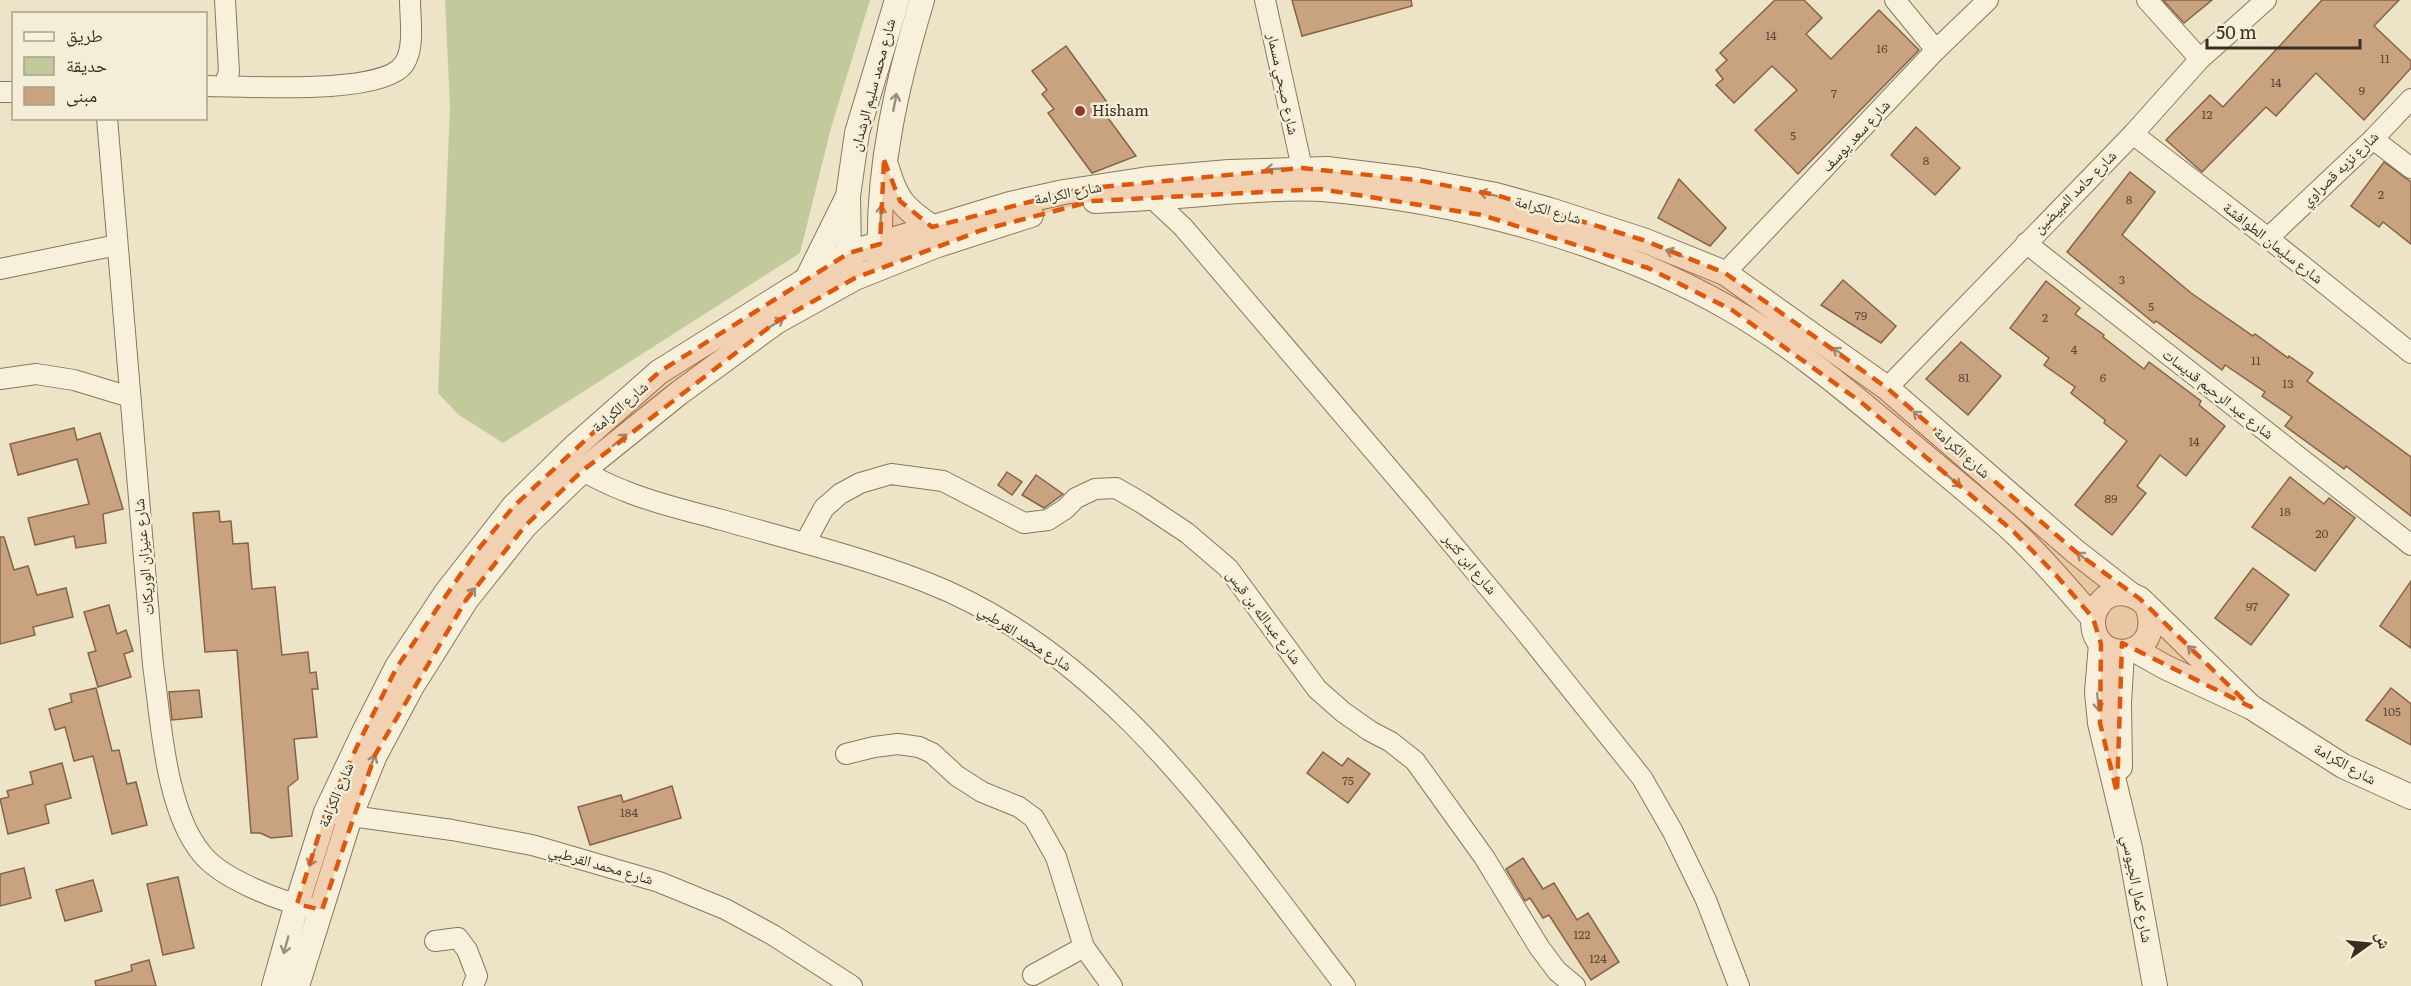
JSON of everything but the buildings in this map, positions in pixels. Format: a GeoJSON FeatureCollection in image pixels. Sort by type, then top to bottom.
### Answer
{"type":"FeatureCollection","features":[{"type":"Feature","properties":{"kind":"street"},"geometry":{"type":"LineString","coordinates":[[215,86],[229,72],[225,0]]}},
{"type":"Feature","properties":{"kind":"street"},"geometry":{"type":"LineString","coordinates":[[215,86],[341,87],[391,74],[403,66],[407,58],[410,42],[410,0]]}},
{"type":"Feature","properties":{"kind":"street","name":"شارع محمد سليم الرشدان"},"geometry":{"type":"LineString","coordinates":[[855,278],[849,253],[848,196],[857,133],[897,0]]}},
{"type":"Feature","properties":{"kind":"street","name":"شارع محمد سليم الرشدان"},"geometry":{"type":"LineString","coordinates":[[880,268],[885,160],[902,68],[922,0]]}},
{"type":"Feature","properties":{"kind":"street","name":"شارع صبحي مسمار"},"geometry":{"type":"LineString","coordinates":[[1265,0],[1302,168]]}},
{"type":"Feature","properties":{"kind":"street"},"geometry":{"type":"LineString","coordinates":[[1894,0],[1936,50]]}},
{"type":"Feature","properties":{"kind":"street","name":"شارع سعد يوسف"},"geometry":{"type":"LineString","coordinates":[[1725,273],[1936,50],[1988,0]]}},
{"type":"Feature","properties":{"kind":"street"},"geometry":{"type":"LineString","coordinates":[[2147,0],[2200,59]]}},
{"type":"Feature","properties":{"kind":"street","name":"شارع حامد المبيضين"},"geometry":{"type":"LineString","coordinates":[[1887,388],[2133,134],[2200,59],[2266,0]]}},
{"type":"Feature","properties":{"kind":"street","name":"شارع نزيه قصراوي"},"geometry":{"type":"LineString","coordinates":[[2268,238],[2373,139],[2411,99]]}},
{"type":"Feature","properties":{"kind":"street","name":"شارع عنيزان الوريكات"},"geometry":{"type":"LineString","coordinates":[[107,120],[153,665],[165,754],[176,802],[190,835],[201,853],[215,866],[264,893],[322,910]]}},
{"type":"Feature","properties":{"kind":"street","name":"شارع سليمان الطوافشة"},"geometry":{"type":"LineString","coordinates":[[2133,134],[2268,238],[2411,353]]}},
{"type":"Feature","properties":{"kind":"street"},"geometry":{"type":"LineString","coordinates":[[2373,139],[2411,168]]}},
{"type":"Feature","properties":{"kind":"street"},"geometry":{"type":"LineString","coordinates":[[885,160],[892,188],[900,201],[911,213],[932,227]]}},
{"type":"Feature","properties":{"kind":"street","name":"شارع الكرامة"},"geometry":{"type":"LineString","coordinates":[[297,986],[350,817],[375,755],[412,686],[466,600],[525,526],[582,471],[679,393],[776,322],[855,278],[935,246],[1028,216],[1229,172],[1327,169],[1417,180],[1496,195],[1643,240],[1725,273],[1887,388],[2076,552],[2139,600],[2251,707]]}},
{"type":"Feature","properties":{"kind":"street","name":"شارع ابن كثير"},"geometry":{"type":"LineString","coordinates":[[1150,188],[1523,628],[1642,778],[1706,900],[1739,986]]}},
{"type":"Feature","properties":{"kind":"street","name":"شارع الكرامة"},"geometry":{"type":"LineString","coordinates":[[274,986],[326,812],[397,668],[446,593],[514,506],[573,448],[659,372],[849,253],[1010,204],[1080,189],[1320,189],[1412,201],[1482,215],[1565,238],[1648,268],[1732,310],[1777,339],[1861,402],[2013,531],[2056,575],[2093,618]]}},
{"type":"Feature","properties":{"kind":"street"},"geometry":{"type":"LineString","coordinates":[[807,279],[848,196]]}},
{"type":"Feature","properties":{"kind":"street","name":"شارع عبد الرحيم قديسات"},"geometry":{"type":"LineString","coordinates":[[2025,243],[2411,545]]}},
{"type":"Feature","properties":{"kind":"street"},"geometry":{"type":"LineString","coordinates":[[0,269],[117,244]]}},
{"type":"Feature","properties":{"kind":"street"},"geometry":{"type":"LineString","coordinates":[[0,379],[36,374],[74,380],[130,397]]}},
{"type":"Feature","properties":{"kind":"street","name":"شارع محمد القرطبي"},"geometry":{"type":"LineString","coordinates":[[582,471],[625,491],[805,543],[923,581],[964,600],[1016,629],[1073,668],[1124,715],[1186,781],[1345,986]]}},
{"type":"Feature","properties":{"kind":"street","name":"شارع عبدالله بن قيس"},"geometry":{"type":"LineString","coordinates":[[805,543],[824,508],[840,494],[860,483],[891,474],[943,480],[1024,523],[1048,520],[1065,510],[1076,498],[1095,489],[1116,488],[1142,502],[1187,533],[1228,568],[1317,689],[1343,712],[1370,731],[1391,742],[1415,761],[1484,857],[1539,947],[1557,971],[1575,986]]}},
{"type":"Feature","properties":{"kind":"street"},"geometry":{"type":"LineString","coordinates":[[2119,593],[2139,600],[2152,618],[2151,631],[2145,642],[2119,649],[2094,632],[2093,618],[2097,606],[2107,597],[2119,593]]}},
{"type":"Feature","properties":{"kind":"street","name":"شارع الكرامة"},"geometry":{"type":"LineString","coordinates":[[2119,649],[2165,667],[2251,707],[2343,766],[2411,797]]}},
{"type":"Feature","properties":{"kind":"street","name":"شارع كمال الجيوسي"},"geometry":{"type":"LineString","coordinates":[[2119,649],[2097,692],[2100,723],[2132,859],[2155,986]]}},
{"type":"Feature","properties":{"kind":"street"},"geometry":{"type":"LineString","coordinates":[[846,754],[898,744],[919,747],[932,753],[957,776],[982,792],[1019,807],[1034,818],[1056,857],[1084,947],[1112,986]]}},
{"type":"Feature","properties":{"kind":"street","name":"شارع محمد القرطبي"},"geometry":{"type":"LineString","coordinates":[[326,812],[452,830],[532,845],[659,882],[724,909],[773,935],[852,986]]}},
{"type":"Feature","properties":{"kind":"street"},"geometry":{"type":"LineString","coordinates":[[435,941],[458,938],[477,976],[473,986]]}},
{"type":"Feature","properties":{"kind":"street"},"geometry":{"type":"LineString","coordinates":[[1033,975],[1084,947]]}},
{"type":"Feature","properties":{"kind":"highlighted area"},"geometry":{"type":"Polygon","coordinates":[[[884,160],[900,201],[932,227],[1080,189],[1302,168],[1417,180],[1496,195],[1643,240],[1725,273],[1887,388],[2076,552],[2140,599],[2251,707],[2122,643],[2117,793],[2100,723],[2101,644],[2093,618],[2056,575],[2013,531],[1861,402],[1732,310],[1648,268],[1482,215],[1320,189],[1093,201],[982,230],[855,278],[776,322],[582,471],[525,526],[466,600],[375,755],[322,910],[297,904],[326,812],[397,667],[476,552],[514,506],[659,372],[849,253],[880,244],[884,160]]]}},
{"type":"Feature","properties":{"kind":"green space"},"geometry":{"type":"Polygon","coordinates":[[[445,0],[870,0],[831,128],[800,253],[503,443],[459,415],[438,393],[450,107],[445,0]]]}},
{"type":"Feature","properties":{"kind":"place","name":"Hisham"},"geometry":{"type":"Point","coordinates":[1080,111]}}]}
